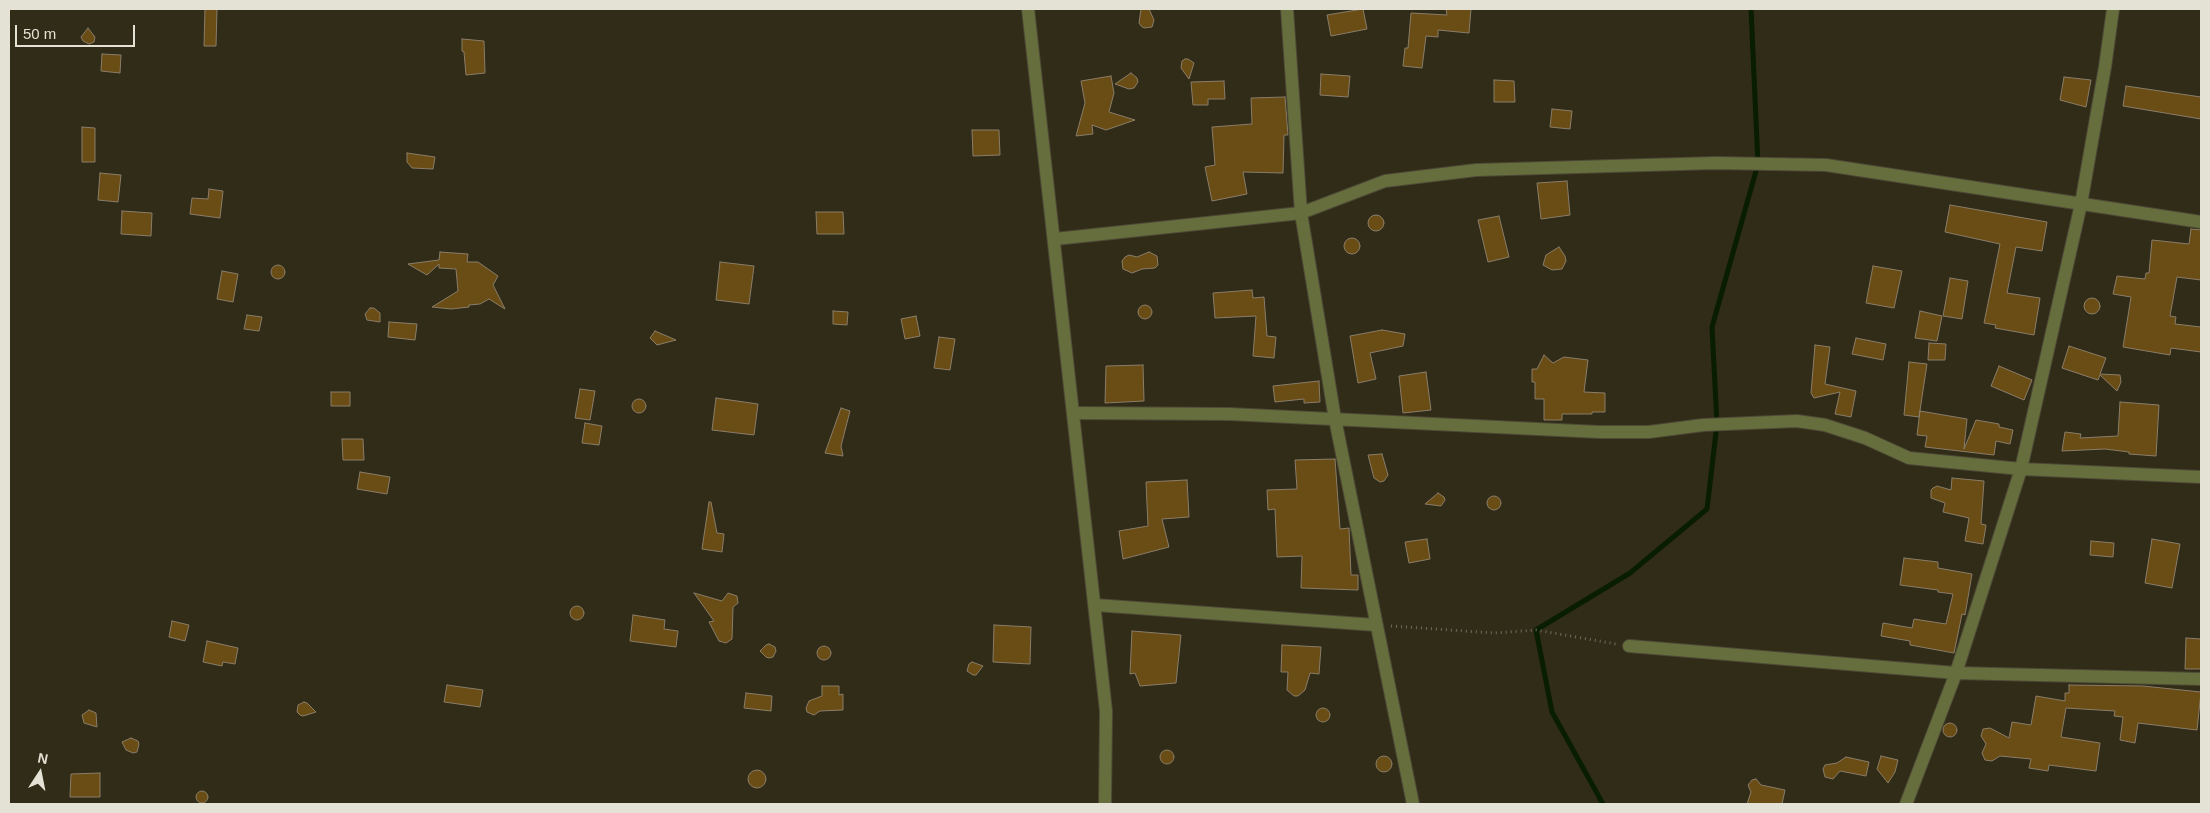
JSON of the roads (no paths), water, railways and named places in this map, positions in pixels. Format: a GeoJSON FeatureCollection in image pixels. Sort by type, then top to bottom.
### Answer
{"type":"FeatureCollection","features":[{"type":"Feature","properties":{"kind":"street"},"geometry":{"type":"LineString","coordinates":[[1028,9],[1106,711],[1105,804]]}},
{"type":"Feature","properties":{"kind":"street"},"geometry":{"type":"LineString","coordinates":[[1287,9],[1301,213],[1335,419],[1413,804]]}},
{"type":"Feature","properties":{"kind":"street"},"geometry":{"type":"LineString","coordinates":[[1906,804],[1956,674],[2020,469],[2081,204],[2113,9]]}},
{"type":"Feature","properties":{"kind":"street"},"geometry":{"type":"LineString","coordinates":[[1054,239],[1301,213],[1385,181],[1476,170],[1715,164],[1826,165],[2201,222]]}},
{"type":"Feature","properties":{"kind":"street"},"geometry":{"type":"LineString","coordinates":[[1074,413],[1229,414],[1599,432],[1649,432],[1703,425],[1797,422],[1825,425],[1857,435],[1909,458],[2020,469],[2201,477]]}},
{"type":"Feature","properties":{"kind":"street"},"geometry":{"type":"LineString","coordinates":[[1095,605],[1376,624]]}},
{"type":"Feature","properties":{"kind":"street"},"geometry":{"type":"LineString","coordinates":[[1629,646],[1956,674],[2201,679]]}},
{"type":"Feature","properties":{"kind":"waterway"},"geometry":{"type":"LineString","coordinates":[[1603,804],[1552,712],[1536,630],[1630,573],[1707,509],[1717,424],[1712,327],[1758,164],[1751,9]]}}]}
